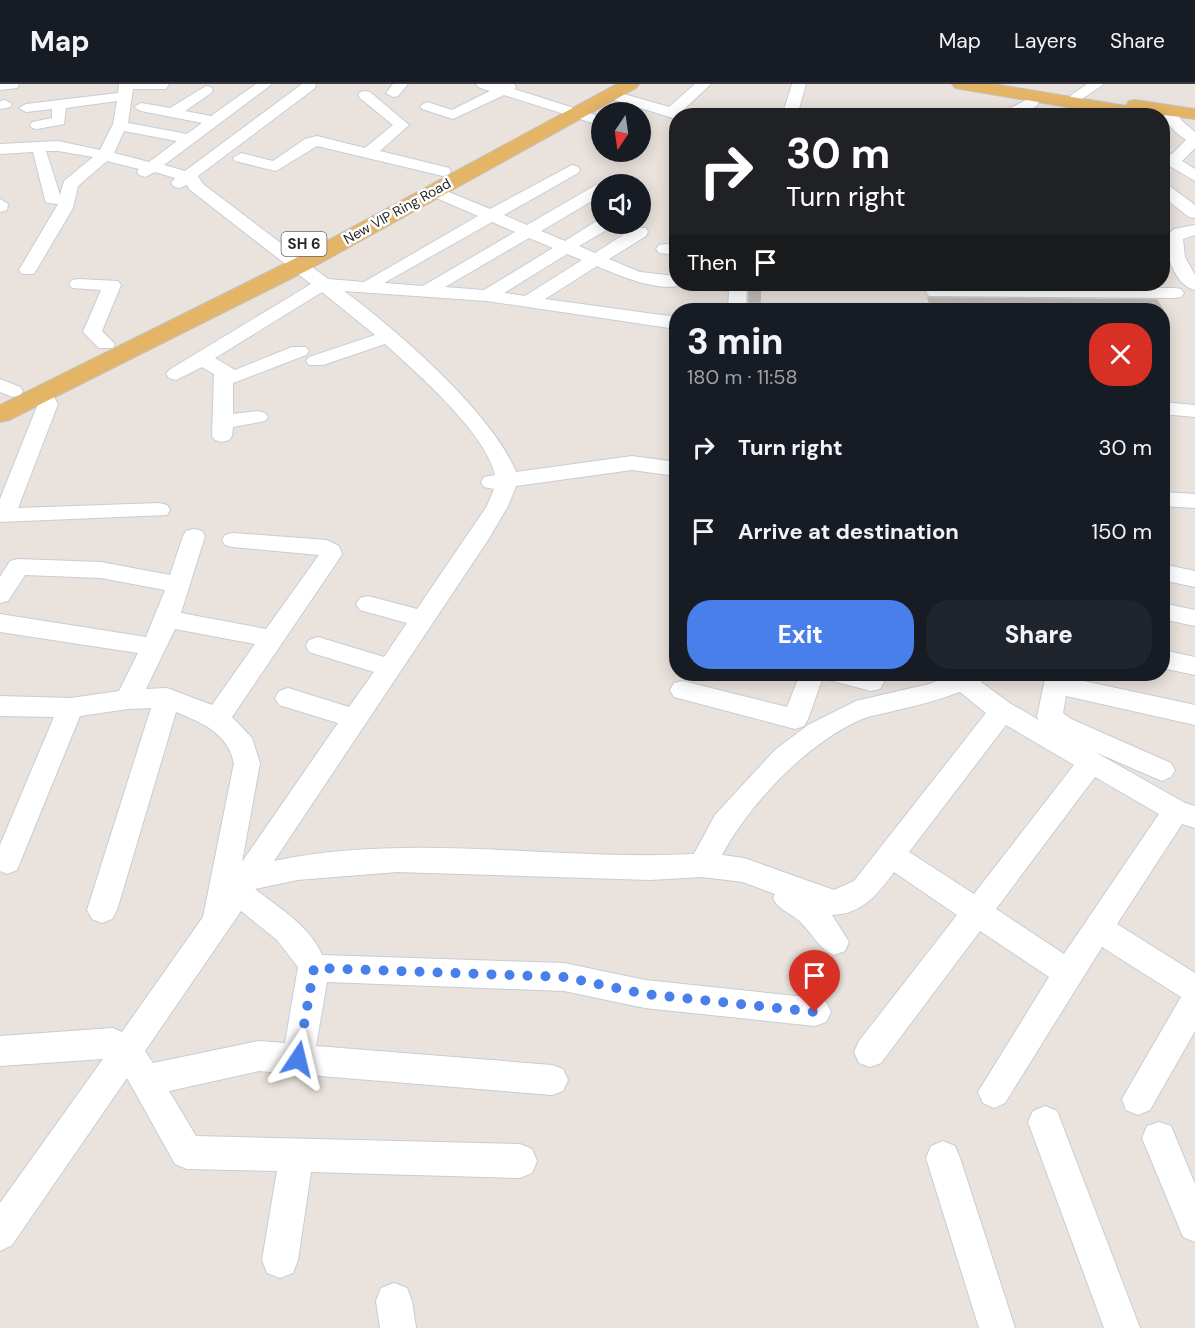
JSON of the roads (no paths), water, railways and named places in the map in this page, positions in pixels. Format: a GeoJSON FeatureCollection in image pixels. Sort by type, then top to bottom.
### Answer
{"type":"FeatureCollection","features":[{"type":"Feature","properties":{"kind":"main road","name":"New VIP Ring Road"},"geometry":{"type":"LineString","coordinates":[[4,391],[292,259],[433,191],[608,89],[630,84]]}},
{"type":"Feature","properties":{"kind":"main road"},"geometry":{"type":"LineString","coordinates":[[961,84],[1114,108]]}},
{"type":"Feature","properties":{"kind":"main road"},"geometry":{"type":"LineString","coordinates":[[1001,84],[1077,96],[1133,108]]}},
{"type":"Feature","properties":{"kind":"main road","name":"New VIP Ring Road"},"geometry":{"type":"LineString","coordinates":[[0,415],[44,394],[292,259],[443,171],[566,112]]}},
{"type":"Feature","properties":{"kind":"main road"},"geometry":{"type":"LineString","coordinates":[[1170,115],[1195,114]]}},
{"type":"Feature","properties":{"kind":"main road"},"geometry":{"type":"LineString","coordinates":[[1170,116],[1195,122]]}},
{"type":"Feature","properties":{"kind":"street"},"geometry":{"type":"LineString","coordinates":[[26,108],[59,104],[126,88],[161,86],[162,84]]}},
{"type":"Feature","properties":{"kind":"street"},"geometry":{"type":"LineString","coordinates":[[149,170],[265,84]]}},
{"type":"Feature","properties":{"kind":"street"},"geometry":{"type":"LineString","coordinates":[[187,182],[310,85],[305,84]]}},
{"type":"Feature","properties":{"kind":"street"},"geometry":{"type":"LineString","coordinates":[[483,84],[591,119]]}},
{"type":"Feature","properties":{"kind":"street"},"geometry":{"type":"LineString","coordinates":[[428,106],[453,115],[516,84]]}},
{"type":"Feature","properties":{"kind":"street"},"geometry":{"type":"LineString","coordinates":[[683,108],[704,84]]}},
{"type":"Feature","properties":{"kind":"street"},"geometry":{"type":"LineString","coordinates":[[792,108],[799,84]]}},
{"type":"Feature","properties":{"kind":"street"},"geometry":{"type":"LineString","coordinates":[[1077,96],[1097,84]]}},
{"type":"Feature","properties":{"kind":"street"},"geometry":{"type":"LineString","coordinates":[[28,270],[64,208],[70,184],[101,158],[120,126],[126,88]]}},
{"type":"Feature","properties":{"kind":"street"},"geometry":{"type":"LineString","coordinates":[[608,89],[669,111]]}},
{"type":"Feature","properties":{"kind":"street"},"geometry":{"type":"LineString","coordinates":[[172,113],[206,90]]}},
{"type":"Feature","properties":{"kind":"street"},"geometry":{"type":"LineString","coordinates":[[364,95],[402,125],[368,153]]}},
{"type":"Feature","properties":{"kind":"street"},"geometry":{"type":"LineString","coordinates":[[1020,108],[1032,103],[1034,97]]}},
{"type":"Feature","properties":{"kind":"street"},"geometry":{"type":"LineString","coordinates":[[37,125],[59,121],[59,104]]}},
{"type":"Feature","properties":{"kind":"street"},"geometry":{"type":"LineString","coordinates":[[141,107],[214,121]]}},
{"type":"Feature","properties":{"kind":"street"},"geometry":{"type":"LineString","coordinates":[[1170,119],[1195,140],[1182,153],[1170,159]]}},
{"type":"Feature","properties":{"kind":"street"},"geometry":{"type":"LineString","coordinates":[[120,126],[191,139]]}},
{"type":"Feature","properties":{"kind":"street"},"geometry":{"type":"LineString","coordinates":[[241,158],[276,166],[313,141],[443,171]]}},
{"type":"Feature","properties":{"kind":"street"},"geometry":{"type":"LineString","coordinates":[[0,149],[58,146],[187,182],[323,284],[344,297],[446,391],[500,457],[501,496],[480,535],[349,718],[246,856],[218,920],[0,1204]]}},
{"type":"Feature","properties":{"kind":"street"},"geometry":{"type":"LineString","coordinates":[[0,155],[40,153],[101,158]]}},
{"type":"Feature","properties":{"kind":"street"},"geometry":{"type":"LineString","coordinates":[[40,153],[53,200]]}},
{"type":"Feature","properties":{"kind":"street"},"geometry":{"type":"LineString","coordinates":[[1170,163],[1195,176]]}},
{"type":"Feature","properties":{"kind":"street"},"geometry":{"type":"LineString","coordinates":[[369,287],[374,282],[572,170]]}},
{"type":"Feature","properties":{"kind":"street"},"geometry":{"type":"LineString","coordinates":[[433,191],[637,277],[669,280]]}},
{"type":"Feature","properties":{"kind":"street"},"geometry":{"type":"LineString","coordinates":[[430,291],[591,194]]}},
{"type":"Feature","properties":{"kind":"street"},"geometry":{"type":"LineString","coordinates":[[1170,202],[1195,195]]}},
{"type":"Feature","properties":{"kind":"street"},"geometry":{"type":"LineString","coordinates":[[1170,202],[1194,225]]}},
{"type":"Feature","properties":{"kind":"street"},"geometry":{"type":"LineString","coordinates":[[1170,214],[1194,225]]}},
{"type":"Feature","properties":{"kind":"street"},"geometry":{"type":"LineString","coordinates":[[1194,225],[1174,237],[1173,248],[1186,277],[1195,285]]}},
{"type":"Feature","properties":{"kind":"street"},"geometry":{"type":"LineString","coordinates":[[487,296],[591,232]]}},
{"type":"Feature","properties":{"kind":"street"},"geometry":{"type":"LineString","coordinates":[[526,303],[637,234]]}},
{"type":"Feature","properties":{"kind":"street"},"geometry":{"type":"LineString","coordinates":[[1174,240],[1195,251]]}},
{"type":"Feature","properties":{"kind":"street"},"geometry":{"type":"LineString","coordinates":[[78,284],[112,285],[92,330],[106,344]]}},
{"type":"Feature","properties":{"kind":"street"},"geometry":{"type":"LineString","coordinates":[[323,284],[335,300],[438,395],[462,423],[499,477]]}},
{"type":"Feature","properties":{"kind":"street"},"geometry":{"type":"LineString","coordinates":[[176,374],[323,284],[487,296],[669,322]]}},
{"type":"Feature","properties":{"kind":"street"},"geometry":{"type":"LineString","coordinates":[[935,292],[957,291]]}},
{"type":"Feature","properties":{"kind":"street"},"geometry":{"type":"LineString","coordinates":[[1115,291],[1175,293]]}},
{"type":"Feature","properties":{"kind":"street"},"geometry":{"type":"LineString","coordinates":[[202,359],[224,372],[240,376],[307,356],[378,340]]}},
{"type":"Feature","properties":{"kind":"street"},"geometry":{"type":"LineString","coordinates":[[224,372],[222,429],[258,417]]}},
{"type":"Feature","properties":{"kind":"street"},"geometry":{"type":"LineString","coordinates":[[44,394],[48,404],[4,516],[159,510]]}},
{"type":"Feature","properties":{"kind":"street"},"geometry":{"type":"LineString","coordinates":[[1170,409],[1195,411]]}},
{"type":"Feature","properties":{"kind":"street"},"geometry":{"type":"LineString","coordinates":[[499,477],[629,456],[669,459]]}},
{"type":"Feature","properties":{"kind":"street"},"geometry":{"type":"LineString","coordinates":[[499,477],[632,463],[669,468]]}},
{"type":"Feature","properties":{"kind":"street"},"geometry":{"type":"LineString","coordinates":[[349,718],[378,664],[469,532],[499,477]]}},
{"type":"Feature","properties":{"kind":"street"},"geometry":{"type":"LineString","coordinates":[[1170,499],[1195,501]]}},
{"type":"Feature","properties":{"kind":"street"},"geometry":{"type":"LineString","coordinates":[[128,699],[167,620],[194,536]]}},
{"type":"Feature","properties":{"kind":"street"},"geometry":{"type":"LineString","coordinates":[[217,718],[331,554],[327,548],[233,540]]}},
{"type":"Feature","properties":{"kind":"street"},"geometry":{"type":"LineString","coordinates":[[1170,565],[1195,570]]}},
{"type":"Feature","properties":{"kind":"street"},"geometry":{"type":"LineString","coordinates":[[0,596],[18,567],[101,570],[178,584]]}},
{"type":"Feature","properties":{"kind":"street"},"geometry":{"type":"LineString","coordinates":[[1170,574],[1195,579]]}},
{"type":"Feature","properties":{"kind":"street"},"geometry":{"type":"LineString","coordinates":[[368,604],[411,616]]}},
{"type":"Feature","properties":{"kind":"street"},"geometry":{"type":"LineString","coordinates":[[1170,613],[1195,618]]}},
{"type":"Feature","properties":{"kind":"street"},"geometry":{"type":"LineString","coordinates":[[167,620],[272,639]]}},
{"type":"Feature","properties":{"kind":"street"},"geometry":{"type":"LineString","coordinates":[[0,623],[153,647]]}},
{"type":"Feature","properties":{"kind":"street"},"geometry":{"type":"LineString","coordinates":[[318,646],[378,664]]}},
{"type":"Feature","properties":{"kind":"street"},"geometry":{"type":"LineString","coordinates":[[1170,661],[1195,666]]}},
{"type":"Feature","properties":{"kind":"street"},"geometry":{"type":"LineString","coordinates":[[683,690],[795,719],[809,681]]}},
{"type":"Feature","properties":{"kind":"street"},"geometry":{"type":"LineString","coordinates":[[867,681],[871,682]]}},
{"type":"Feature","properties":{"kind":"street"},"geometry":{"type":"LineString","coordinates":[[702,865],[725,824],[784,757],[817,732],[856,711],[933,692],[959,681]]}},
{"type":"Feature","properties":{"kind":"street"},"geometry":{"type":"LineString","coordinates":[[972,681],[1002,711],[1091,763],[1186,814],[1068,973],[994,1092]]}},
{"type":"Feature","properties":{"kind":"street"},"geometry":{"type":"LineString","coordinates":[[1058,681],[1050,717],[1062,726],[1162,770]]}},
{"type":"Feature","properties":{"kind":"street"},"geometry":{"type":"LineString","coordinates":[[1066,681],[1195,715]]}},
{"type":"Feature","properties":{"kind":"street"},"geometry":{"type":"LineString","coordinates":[[102,910],[167,698]]}},
{"type":"Feature","properties":{"kind":"street"},"geometry":{"type":"LineString","coordinates":[[0,706],[71,708],[128,699],[167,698],[217,718],[243,745],[247,763],[234,836],[233,885],[120,1046],[0,1233]]}},
{"type":"Feature","properties":{"kind":"street"},"geometry":{"type":"LineString","coordinates":[[288,698],[349,718]]}},
{"type":"Feature","properties":{"kind":"street"},"geometry":{"type":"LineString","coordinates":[[7,862],[71,708]]}},
{"type":"Feature","properties":{"kind":"street"},"geometry":{"type":"LineString","coordinates":[[233,885],[297,868],[397,860],[650,868],[702,865],[744,870],[834,903],[855,897],[864,890],[1002,711]]}},
{"type":"Feature","properties":{"kind":"street"},"geometry":{"type":"LineString","coordinates":[[870,1052],[1091,763]]}},
{"type":"Feature","properties":{"kind":"street"},"geometry":{"type":"LineString","coordinates":[[891,855],[1068,973]]}},
{"type":"Feature","properties":{"kind":"street"},"geometry":{"type":"LineString","coordinates":[[702,865],[794,901],[811,911],[822,922],[834,942]]}},
{"type":"Feature","properties":{"kind":"street"},"geometry":{"type":"LineString","coordinates":[[233,885],[303,948],[314,968],[298,1059]]}},
{"type":"Feature","properties":{"kind":"street"},"geometry":{"type":"LineString","coordinates":[[1100,929],[1195,990]]}},
{"type":"Feature","properties":{"kind":"street"},"geometry":{"type":"LineString","coordinates":[[314,968],[564,977],[645,994],[815,1012]]}},
{"type":"Feature","properties":{"kind":"street"},"geometry":{"type":"LineString","coordinates":[[1138,1099],[1195,1002]]}},
{"type":"Feature","properties":{"kind":"street"},"geometry":{"type":"LineString","coordinates":[[0,1051],[120,1046]]}},
{"type":"Feature","properties":{"kind":"street"},"geometry":{"type":"LineString","coordinates":[[120,1046],[147,1080],[187,1152],[520,1161]]}},
{"type":"Feature","properties":{"kind":"street"},"geometry":{"type":"LineString","coordinates":[[147,1080],[259,1056],[552,1080]]}},
{"type":"Feature","properties":{"kind":"street"},"geometry":{"type":"LineString","coordinates":[[1045,1122],[1122,1328]]}},
{"type":"Feature","properties":{"kind":"street"},"geometry":{"type":"LineString","coordinates":[[1159,1138],[1195,1225]]}},
{"type":"Feature","properties":{"kind":"street"},"geometry":{"type":"LineString","coordinates":[[279,1260],[297,1155]]}},
{"type":"Feature","properties":{"kind":"street"},"geometry":{"type":"LineString","coordinates":[[943,1158],[997,1328]]}}]}
